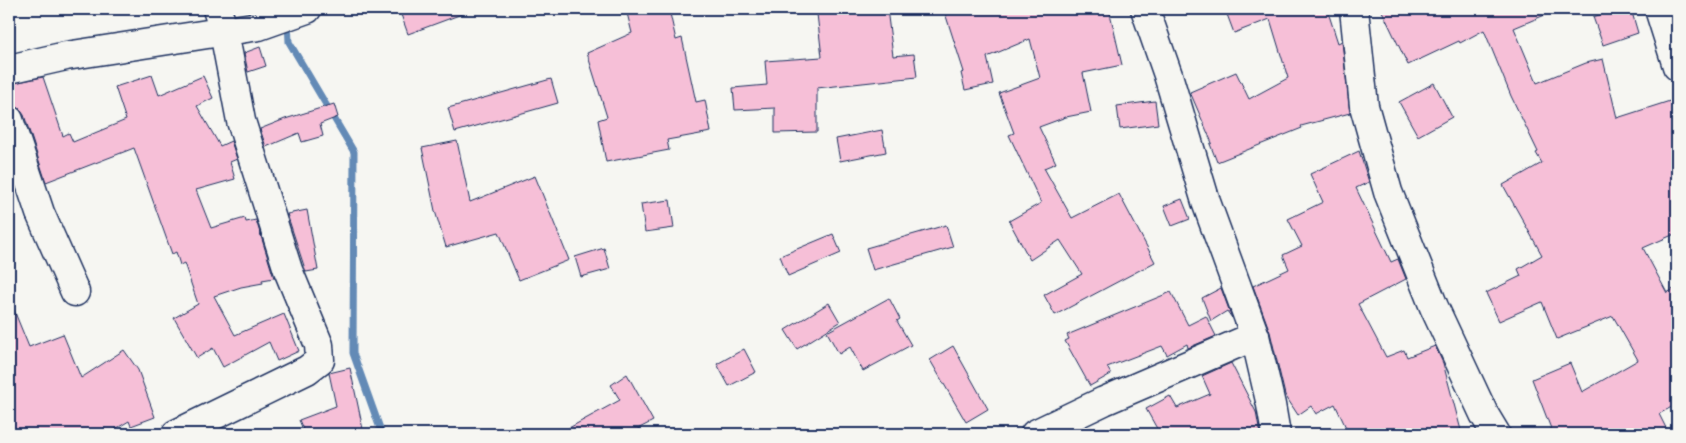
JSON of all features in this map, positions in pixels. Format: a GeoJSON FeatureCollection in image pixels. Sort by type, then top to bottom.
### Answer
{"type":"FeatureCollection","features":[{"type":"Feature","properties":{"kind":"street"},"geometry":{"type":"LineString","coordinates":[[9,68],[220,20],[259,26],[306,9]]}},
{"type":"Feature","properties":{"kind":"street"},"geometry":{"type":"LineString","coordinates":[[1145,9],[1168,74],[1206,202],[1255,336],[1276,434]]}},
{"type":"Feature","properties":{"kind":"street"},"geometry":{"type":"LineString","coordinates":[[1354,9],[1364,106],[1388,192],[1434,307],[1484,414],[1496,434]]}},
{"type":"Feature","properties":{"kind":"street"},"geometry":{"type":"LineString","coordinates":[[1660,9],[1677,66]]}},
{"type":"Feature","properties":{"kind":"street"},"geometry":{"type":"LineString","coordinates":[[176,434],[307,370],[320,360],[319,345],[288,270],[242,120],[220,20]]}},
{"type":"Feature","properties":{"kind":"street"},"geometry":{"type":"LineString","coordinates":[[9,120],[40,213],[75,292]]}},
{"type":"Feature","properties":{"kind":"street"},"geometry":{"type":"LineString","coordinates":[[1035,434],[1104,401],[1255,336]]}},
{"type":"Feature","properties":{"kind":"building"},"geometry":{"type":"Polygon","coordinates":[[[399,9],[469,9],[470,11],[408,34],[399,9]]]}},
{"type":"Feature","properties":{"kind":"building"},"geometry":{"type":"Polygon","coordinates":[[[626,9],[669,9],[676,40],[682,38],[696,102],[705,100],[711,132],[667,140],[669,150],[606,162],[598,120],[607,117],[587,53],[632,33],[626,9]]]}},
{"type":"Feature","properties":{"kind":"building"},"geometry":{"type":"Polygon","coordinates":[[[858,9],[887,9],[893,56],[914,54],[917,77],[817,88],[817,132],[775,133],[775,108],[735,110],[733,88],[767,85],[765,61],[822,57],[817,14],[858,9]]]}},
{"type":"Feature","properties":{"kind":"building"},"geometry":{"type":"Polygon","coordinates":[[[959,9],[1109,9],[1122,65],[1083,73],[1091,112],[1066,117],[1039,127],[1056,163],[1044,168],[1072,218],[1119,194],[1155,262],[1055,315],[1044,295],[1082,274],[1060,240],[1030,260],[1009,221],[1041,203],[1009,135],[1014,133],[999,93],[1040,78],[1030,39],[987,57],[993,84],[965,90],[961,73],[964,72],[945,13],[959,9]]]}},
{"type":"Feature","properties":{"kind":"building"},"geometry":{"type":"Polygon","coordinates":[[[1225,9],[1327,9],[1338,43],[1342,41],[1350,113],[1301,126],[1302,128],[1217,162],[1210,144],[1212,143],[1190,92],[1236,72],[1249,99],[1288,78],[1270,19],[1234,33],[1225,9]]]}},
{"type":"Feature","properties":{"kind":"building"},"geometry":{"type":"Polygon","coordinates":[[[1381,9],[1559,9],[1514,28],[1537,83],[1586,63],[1603,59],[1617,118],[1673,100],[1677,113],[1677,233],[1643,248],[1667,293],[1677,287],[1677,404],[1659,414],[1669,434],[1553,434],[1532,379],[1570,363],[1582,392],[1638,360],[1613,316],[1557,339],[1542,302],[1499,321],[1486,293],[1521,276],[1518,269],[1542,255],[1503,185],[1542,163],[1536,153],[1538,152],[1511,96],[1484,30],[1460,43],[1459,41],[1408,65],[1381,9]]]}},
{"type":"Feature","properties":{"kind":"building"},"geometry":{"type":"Polygon","coordinates":[[[1617,9],[1631,9],[1638,33],[1603,45],[1593,17],[1617,9]]]}},
{"type":"Feature","properties":{"kind":"building"},"geometry":{"type":"Polygon","coordinates":[[[260,47],[266,66],[248,72],[244,53],[260,47]]]}},
{"type":"Feature","properties":{"kind":"building"},"geometry":{"type":"Polygon","coordinates":[[[152,75],[159,95],[203,76],[213,98],[197,106],[220,146],[231,141],[237,159],[230,162],[235,179],[196,190],[211,228],[245,218],[246,222],[256,220],[274,278],[262,280],[263,283],[241,287],[214,296],[235,335],[284,314],[299,351],[277,361],[269,342],[223,367],[213,348],[197,358],[174,318],[198,304],[184,263],[180,265],[176,252],[172,254],[134,148],[46,182],[24,115],[19,108],[9,105],[9,84],[43,77],[63,136],[69,133],[73,142],[126,120],[115,87],[152,75]]]}},
{"type":"Feature","properties":{"kind":"building"},"geometry":{"type":"Polygon","coordinates":[[[551,79],[558,103],[455,132],[448,108],[551,79]]]}},
{"type":"Feature","properties":{"kind":"building"},"geometry":{"type":"Polygon","coordinates":[[[1434,83],[1452,117],[1418,136],[1399,102],[1434,83]]]}},
{"type":"Feature","properties":{"kind":"building"},"geometry":{"type":"Polygon","coordinates":[[[1155,101],[1158,124],[1120,129],[1117,106],[1155,101]]]}},
{"type":"Feature","properties":{"kind":"building"},"geometry":{"type":"Polygon","coordinates":[[[334,104],[338,117],[320,124],[323,136],[302,142],[299,133],[266,147],[260,129],[334,104]]]}},
{"type":"Feature","properties":{"kind":"building"},"geometry":{"type":"Polygon","coordinates":[[[882,130],[886,152],[840,161],[836,139],[882,130]]]}},
{"type":"Feature","properties":{"kind":"building"},"geometry":{"type":"Polygon","coordinates":[[[457,141],[470,202],[535,176],[569,260],[519,280],[499,232],[446,247],[435,211],[422,148],[457,141]]]}},
{"type":"Feature","properties":{"kind":"building"},"geometry":{"type":"Polygon","coordinates":[[[1359,151],[1369,182],[1356,188],[1391,262],[1398,259],[1406,279],[1358,304],[1386,357],[1404,350],[1407,357],[1435,346],[1443,363],[1462,434],[1349,434],[1335,404],[1316,414],[1311,406],[1298,415],[1285,395],[1270,332],[1253,286],[1289,269],[1283,255],[1302,246],[1288,219],[1323,202],[1310,174],[1359,151]]]}},
{"type":"Feature","properties":{"kind":"building"},"geometry":{"type":"Polygon","coordinates":[[[1182,199],[1190,219],[1172,226],[1164,206],[1182,199]]]}},
{"type":"Feature","properties":{"kind":"building"},"geometry":{"type":"Polygon","coordinates":[[[670,200],[674,228],[645,232],[641,204],[670,200]]]}},
{"type":"Feature","properties":{"kind":"building"},"geometry":{"type":"Polygon","coordinates":[[[307,210],[318,270],[306,272],[287,214],[307,210]]]}},
{"type":"Feature","properties":{"kind":"building"},"geometry":{"type":"Polygon","coordinates":[[[946,225],[953,247],[873,270],[866,248],[946,225]]]}},
{"type":"Feature","properties":{"kind":"building"},"geometry":{"type":"Polygon","coordinates":[[[833,234],[841,253],[788,276],[780,256],[833,234]]]}},
{"type":"Feature","properties":{"kind":"building"},"geometry":{"type":"Polygon","coordinates":[[[604,248],[610,269],[581,277],[575,257],[604,248]]]}},
{"type":"Feature","properties":{"kind":"building"},"geometry":{"type":"Polygon","coordinates":[[[1221,288],[1232,318],[1227,311],[1211,321],[1202,298],[1221,288]]]}},
{"type":"Feature","properties":{"kind":"building"},"geometry":{"type":"Polygon","coordinates":[[[1171,292],[1188,325],[1206,316],[1216,336],[1188,348],[1187,344],[1167,355],[1162,346],[1107,367],[1111,374],[1090,386],[1065,341],[1069,339],[1067,335],[1171,292]]]}},
{"type":"Feature","properties":{"kind":"building"},"geometry":{"type":"Polygon","coordinates":[[[9,298],[29,347],[63,334],[81,378],[124,350],[138,370],[155,417],[131,426],[129,421],[107,434],[9,434],[9,298]]]}},
{"type":"Feature","properties":{"kind":"building"},"geometry":{"type":"Polygon","coordinates":[[[889,298],[900,319],[897,321],[911,345],[863,371],[850,347],[839,354],[827,332],[889,298]]]}},
{"type":"Feature","properties":{"kind":"building"},"geometry":{"type":"Polygon","coordinates":[[[829,303],[840,322],[797,349],[785,330],[829,303]]]}},
{"type":"Feature","properties":{"kind":"building"},"geometry":{"type":"Polygon","coordinates":[[[953,346],[988,409],[966,422],[930,360],[953,346]]]}},
{"type":"Feature","properties":{"kind":"building"},"geometry":{"type":"Polygon","coordinates":[[[744,349],[756,372],[729,386],[717,364],[744,349]]]}},
{"type":"Feature","properties":{"kind":"building"},"geometry":{"type":"Polygon","coordinates":[[[1231,363],[1256,412],[1260,434],[1160,434],[1146,409],[1170,396],[1177,408],[1210,394],[1202,376],[1231,363]]]}},
{"type":"Feature","properties":{"kind":"building"},"geometry":{"type":"Polygon","coordinates":[[[350,368],[364,434],[305,434],[299,420],[336,406],[329,373],[350,368]]]}},
{"type":"Feature","properties":{"kind":"building"},"geometry":{"type":"Polygon","coordinates":[[[627,374],[653,421],[628,434],[558,434],[620,400],[611,385],[627,374]]]}},
{"type":"Feature","properties":{"kind":"waterway"},"geometry":{"type":"LineString","coordinates":[[288,22],[289,42],[354,152],[353,353],[382,434]]}}]}
